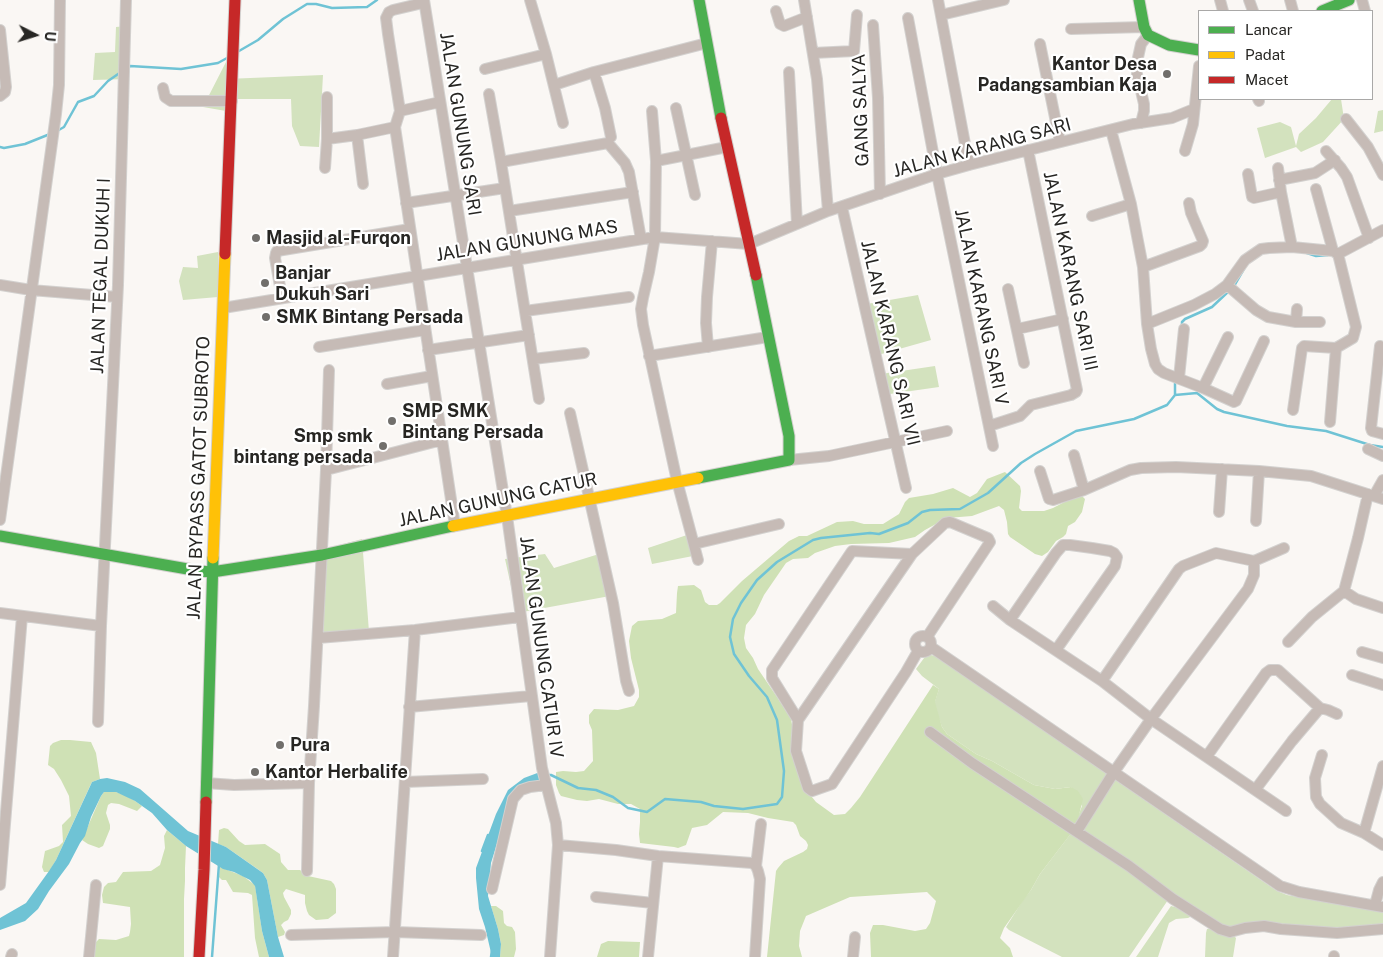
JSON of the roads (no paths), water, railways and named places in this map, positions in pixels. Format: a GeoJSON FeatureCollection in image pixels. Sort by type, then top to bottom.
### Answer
{"type":"FeatureCollection","features":[{"type":"Feature","properties":{"kind":"street"},"geometry":{"type":"LineString","coordinates":[[0,520],[56,114],[59,85],[60,0]]}},
{"type":"Feature","properties":{"kind":"street","name":"JALAN TEGAL DUKUH I"},"geometry":{"type":"LineString","coordinates":[[98,722],[104,554],[117,297],[126,0]]}},
{"type":"Feature","properties":{"kind":"street","name":"JALAN BYPASS GATOT SUBROTO"},"geometry":{"type":"LineString","coordinates":[[199,957],[204,870],[212,572],[235,0]]}},
{"type":"Feature","properties":{"kind":"street"},"geometry":{"type":"LineString","coordinates":[[530,0],[564,124]]}},
{"type":"Feature","properties":{"kind":"street"},"geometry":{"type":"LineString","coordinates":[[699,0],[727,147],[790,436],[790,460]]}},
{"type":"Feature","properties":{"kind":"street"},"geometry":{"type":"LineString","coordinates":[[804,0],[814,53],[828,212]]}},
{"type":"Feature","properties":{"kind":"street"},"geometry":{"type":"LineString","coordinates":[[938,0],[968,165]]}},
{"type":"Feature","properties":{"kind":"street"},"geometry":{"type":"LineString","coordinates":[[941,15],[1004,0]]}},
{"type":"Feature","properties":{"kind":"street"},"geometry":{"type":"LineString","coordinates":[[1139,0],[1146,31],[1159,42],[1198,50]]}},
{"type":"Feature","properties":{"kind":"street"},"geometry":{"type":"LineString","coordinates":[[1327,8],[1349,0]]}},
{"type":"Feature","properties":{"kind":"street"},"geometry":{"type":"LineString","coordinates":[[424,2],[393,10],[389,12],[386,18],[400,111],[395,127],[454,526]]}},
{"type":"Feature","properties":{"kind":"street","name":"JALAN GUNUNG SARI"},"geometry":{"type":"LineString","coordinates":[[424,2],[478,342]]}},
{"type":"Feature","properties":{"kind":"street"},"geometry":{"type":"LineString","coordinates":[[776,11],[780,24],[784,26],[807,17]]}},
{"type":"Feature","properties":{"kind":"street"},"geometry":{"type":"LineString","coordinates":[[814,53],[854,51],[857,15]]}},
{"type":"Feature","properties":{"kind":"street","name":"JALAN KARANG SARI V"},"geometry":{"type":"LineString","coordinates":[[908,18],[937,174],[993,446]]}},
{"type":"Feature","properties":{"kind":"street","name":"GANG SALYA"},"geometry":{"type":"LineString","coordinates":[[873,24],[878,98],[880,194]]}},
{"type":"Feature","properties":{"kind":"street"},"geometry":{"type":"LineString","coordinates":[[1071,29],[1146,31]]}},
{"type":"Feature","properties":{"kind":"street"},"geometry":{"type":"LineString","coordinates":[[0,30],[6,87],[5,92],[1,96]]}},
{"type":"Feature","properties":{"kind":"street"},"geometry":{"type":"LineString","coordinates":[[1140,123],[1144,104],[1137,74],[1137,62],[1146,31]]}},
{"type":"Feature","properties":{"kind":"street"},"geometry":{"type":"LineString","coordinates":[[554,84],[707,43]]}},
{"type":"Feature","properties":{"kind":"street"},"geometry":{"type":"LineString","coordinates":[[1040,44],[1060,142]]}},
{"type":"Feature","properties":{"kind":"street"},"geometry":{"type":"LineString","coordinates":[[485,69],[546,54]]}},
{"type":"Feature","properties":{"kind":"street"},"geometry":{"type":"LineString","coordinates":[[594,72],[606,108],[609,140],[629,172],[641,239]]}},
{"type":"Feature","properties":{"kind":"street"},"geometry":{"type":"LineString","coordinates":[[789,72],[797,224]]}},
{"type":"Feature","properties":{"kind":"street"},"geometry":{"type":"LineString","coordinates":[[1185,151],[1193,124],[1198,75]]}},
{"type":"Feature","properties":{"kind":"street"},"geometry":{"type":"LineString","coordinates":[[163,88],[165,97],[171,101],[232,101]]}},
{"type":"Feature","properties":{"kind":"street"},"geometry":{"type":"LineString","coordinates":[[488,94],[501,162],[539,399]]}},
{"type":"Feature","properties":{"kind":"street"},"geometry":{"type":"LineString","coordinates":[[325,168],[327,97]]}},
{"type":"Feature","properties":{"kind":"street"},"geometry":{"type":"LineString","coordinates":[[400,111],[440,102]]}},
{"type":"Feature","properties":{"kind":"street"},"geometry":{"type":"LineString","coordinates":[[676,108],[695,195]]}},
{"type":"Feature","properties":{"kind":"street","name":"JALAN KARANG SARI"},"geometry":{"type":"LineString","coordinates":[[749,244],[828,212],[937,174],[1060,142],[1140,123],[1172,118],[1194,109]]}},
{"type":"Feature","properties":{"kind":"street"},"geometry":{"type":"LineString","coordinates":[[652,111],[656,160],[655,237],[641,309],[649,356],[677,481],[698,560]]}},
{"type":"Feature","properties":{"kind":"street"},"geometry":{"type":"LineString","coordinates":[[1346,119],[1368,147],[1383,175]]}},
{"type":"Feature","properties":{"kind":"street"},"geometry":{"type":"LineString","coordinates":[[327,139],[395,127]]}},
{"type":"Feature","properties":{"kind":"street"},"geometry":{"type":"LineString","coordinates":[[1112,130],[1131,204],[1143,267],[1150,349],[1158,369],[1234,402],[1264,341]]}},
{"type":"Feature","properties":{"kind":"street"},"geometry":{"type":"LineString","coordinates":[[357,135],[363,184]]}},
{"type":"Feature","properties":{"kind":"street"},"geometry":{"type":"LineString","coordinates":[[501,162],[609,140]]}},
{"type":"Feature","properties":{"kind":"street"},"geometry":{"type":"LineString","coordinates":[[656,160],[727,147]]}},
{"type":"Feature","properties":{"kind":"street","name":"JALAN KARANG SARI III"},"geometry":{"type":"LineString","coordinates":[[989,426],[1020,416],[1031,405],[1076,392],[1076,382],[1028,150]]}},
{"type":"Feature","properties":{"kind":"street"},"geometry":{"type":"LineString","coordinates":[[1326,151],[1347,177],[1369,238]]}},
{"type":"Feature","properties":{"kind":"street"},"geometry":{"type":"LineString","coordinates":[[1279,180],[1315,173],[1335,160]]}},
{"type":"Feature","properties":{"kind":"street"},"geometry":{"type":"LineString","coordinates":[[1278,168],[1292,247]]}},
{"type":"Feature","properties":{"kind":"street"},"geometry":{"type":"LineString","coordinates":[[1248,174],[1252,197],[1281,192]]}},
{"type":"Feature","properties":{"kind":"street"},"geometry":{"type":"LineString","coordinates":[[406,203],[505,188]]}},
{"type":"Feature","properties":{"kind":"street"},"geometry":{"type":"LineString","coordinates":[[1293,410],[1302,348],[1304,346],[1336,348],[1353,338],[1356,327],[1316,189]]}},
{"type":"Feature","properties":{"kind":"street"},"geometry":{"type":"LineString","coordinates":[[509,211],[633,192]]}},
{"type":"Feature","properties":{"kind":"street"},"geometry":{"type":"LineString","coordinates":[[1143,267],[1202,244],[1203,241],[1191,213],[1189,203]]}},
{"type":"Feature","properties":{"kind":"street"},"geometry":{"type":"LineString","coordinates":[[1092,216],[1131,204]]}},
{"type":"Feature","properties":{"kind":"street","name":"JALAN KARANG SARI VII"},"geometry":{"type":"LineString","coordinates":[[842,207],[906,488]]}},
{"type":"Feature","properties":{"kind":"street"},"geometry":{"type":"LineString","coordinates":[[282,298],[275,255],[277,251],[410,229]]}},
{"type":"Feature","properties":{"kind":"street"},"geometry":{"type":"LineString","coordinates":[[1147,324],[1194,305],[1215,294],[1228,285],[1246,260],[1261,250],[1292,247],[1335,253],[1383,230]]}},
{"type":"Feature","properties":{"kind":"street","name":"JALAN GUNUNG MAS"},"geometry":{"type":"LineString","coordinates":[[223,308],[655,237],[749,244]]}},
{"type":"Feature","properties":{"kind":"street"},"geometry":{"type":"LineString","coordinates":[[708,347],[707,297],[712,242]]}},
{"type":"Feature","properties":{"kind":"street"},"geometry":{"type":"LineString","coordinates":[[0,285],[31,290],[117,297]]}},
{"type":"Feature","properties":{"kind":"street"},"geometry":{"type":"LineString","coordinates":[[1228,285],[1256,310],[1268,317],[1296,322],[1320,322]]}},
{"type":"Feature","properties":{"kind":"street"},"geometry":{"type":"LineString","coordinates":[[1008,289],[1024,363]]}},
{"type":"Feature","properties":{"kind":"street"},"geometry":{"type":"LineString","coordinates":[[525,311],[629,297]]}},
{"type":"Feature","properties":{"kind":"street"},"geometry":{"type":"LineString","coordinates":[[1296,309],[1296,322]]}},
{"type":"Feature","properties":{"kind":"street"},"geometry":{"type":"LineString","coordinates":[[1017,329],[1063,319]]}},
{"type":"Feature","properties":{"kind":"street"},"geometry":{"type":"LineString","coordinates":[[319,347],[426,330]]}},
{"type":"Feature","properties":{"kind":"street"},"geometry":{"type":"LineString","coordinates":[[1179,378],[1184,330]]}},
{"type":"Feature","properties":{"kind":"street"},"geometry":{"type":"LineString","coordinates":[[428,350],[529,335]]}},
{"type":"Feature","properties":{"kind":"street"},"geometry":{"type":"LineString","coordinates":[[1203,388],[1228,336]]}},
{"type":"Feature","properties":{"kind":"street"},"geometry":{"type":"LineString","coordinates":[[649,356],[768,337]]}},
{"type":"Feature","properties":{"kind":"street","name":"JALAN GUNUNG CATUR IV"},"geometry":{"type":"LineString","coordinates":[[478,342],[507,516],[542,768],[556,823],[558,844],[550,957]]}},
{"type":"Feature","properties":{"kind":"street"},"geometry":{"type":"LineString","coordinates":[[1380,346],[1371,428],[1372,431],[1383,434]]}},
{"type":"Feature","properties":{"kind":"street"},"geometry":{"type":"LineString","coordinates":[[1330,422],[1336,348]]}},
{"type":"Feature","properties":{"kind":"street"},"geometry":{"type":"LineString","coordinates":[[533,359],[584,353]]}},
{"type":"Feature","properties":{"kind":"street"},"geometry":{"type":"LineString","coordinates":[[307,871],[309,783],[318,638],[329,370]]}},
{"type":"Feature","properties":{"kind":"street"},"geometry":{"type":"LineString","coordinates":[[387,384],[432,376]]}},
{"type":"Feature","properties":{"kind":"street"},"geometry":{"type":"LineString","coordinates":[[570,413],[613,603],[629,691]]}},
{"type":"Feature","properties":{"kind":"street","name":"JALAN GUNUNG CATUR"},"geometry":{"type":"LineString","coordinates":[[0,536],[199,572],[212,572],[322,555],[677,481],[790,460],[829,456],[947,431]]}},
{"type":"Feature","properties":{"kind":"street"},"geometry":{"type":"LineString","coordinates":[[326,470],[442,440]]}},
{"type":"Feature","properties":{"kind":"street"},"geometry":{"type":"LineString","coordinates":[[1368,449],[1383,456]]}},
{"type":"Feature","properties":{"kind":"street"},"geometry":{"type":"LineString","coordinates":[[1074,455],[1084,490]]}},
{"type":"Feature","properties":{"kind":"street"},"geometry":{"type":"LineString","coordinates":[[1040,470],[1049,499],[1053,500],[1084,490],[1136,468],[1176,467],[1291,473],[1312,476],[1375,496]]}},
{"type":"Feature","properties":{"kind":"street"},"geometry":{"type":"LineString","coordinates":[[1219,512],[1222,469]]}},
{"type":"Feature","properties":{"kind":"street"},"geometry":{"type":"LineString","coordinates":[[1256,521],[1259,471]]}},
{"type":"Feature","properties":{"kind":"street"},"geometry":{"type":"LineString","coordinates":[[1288,642],[1312,617],[1344,590],[1358,538],[1383,480]]}},
{"type":"Feature","properties":{"kind":"street"},"geometry":{"type":"LineString","coordinates":[[948,522],[990,539],[989,544],[929,642],[925,652],[918,650],[906,672],[832,784],[812,791],[808,788],[796,751],[798,720],[912,554],[948,522]]}},
{"type":"Feature","properties":{"kind":"street"},"geometry":{"type":"LineString","coordinates":[[694,544],[779,524]]}},
{"type":"Feature","properties":{"kind":"street"},"geometry":{"type":"LineString","coordinates":[[1010,620],[1063,545],[1092,548],[1114,553],[1117,557],[1115,566],[1056,650]]}},
{"type":"Feature","properties":{"kind":"street"},"geometry":{"type":"LineString","coordinates":[[1102,681],[1178,569],[1182,566],[1216,554],[1254,561],[1284,548]]}},
{"type":"Feature","properties":{"kind":"street"},"geometry":{"type":"LineString","coordinates":[[798,720],[772,678],[772,670],[852,550],[912,554]]}},
{"type":"Feature","properties":{"kind":"street"},"geometry":{"type":"LineString","coordinates":[[1077,831],[1114,772],[1151,719],[1248,589],[1254,575],[1254,561]]}},
{"type":"Feature","properties":{"kind":"street"},"geometry":{"type":"LineString","coordinates":[[1344,590],[1356,599],[1383,608]]}},
{"type":"Feature","properties":{"kind":"street"},"geometry":{"type":"LineString","coordinates":[[993,606],[1010,620],[1102,681],[1151,719],[1286,811]]}},
{"type":"Feature","properties":{"kind":"street"},"geometry":{"type":"LineString","coordinates":[[0,613],[101,626]]}},
{"type":"Feature","properties":{"kind":"street"},"geometry":{"type":"LineString","coordinates":[[0,885],[22,616]]}},
{"type":"Feature","properties":{"kind":"street"},"geometry":{"type":"LineString","coordinates":[[318,638],[415,630],[520,617]]}},
{"type":"Feature","properties":{"kind":"street"},"geometry":{"type":"LineString","coordinates":[[393,957],[415,630]]}},
{"type":"Feature","properties":{"kind":"street"},"geometry":{"type":"LineString","coordinates":[[929,642],[1280,886],[1299,892],[1379,906],[1379,890],[1383,882]]}},
{"type":"Feature","properties":{"kind":"street"},"geometry":{"type":"LineString","coordinates":[[1362,652],[1383,658]]}},
{"type":"Feature","properties":{"kind":"street"},"geometry":{"type":"LineString","coordinates":[[1207,756],[1270,670],[1278,670],[1320,708],[1337,714]]}},
{"type":"Feature","properties":{"kind":"street"},"geometry":{"type":"LineString","coordinates":[[1352,675],[1383,685]]}},
{"type":"Feature","properties":{"kind":"street"},"geometry":{"type":"LineString","coordinates":[[409,706],[531,696]]}},
{"type":"Feature","properties":{"kind":"street"},"geometry":{"type":"LineString","coordinates":[[1255,790],[1320,708]]}},
{"type":"Feature","properties":{"kind":"street"},"geometry":{"type":"LineString","coordinates":[[930,732],[972,763],[1129,866],[1173,899],[1220,930],[1230,932],[1264,926],[1337,933],[1383,929]]}},
{"type":"Feature","properties":{"kind":"street"},"geometry":{"type":"LineString","coordinates":[[1322,755],[1315,778],[1316,797],[1320,804],[1341,823],[1382,845]]}},
{"type":"Feature","properties":{"kind":"street"},"geometry":{"type":"LineString","coordinates":[[1364,834],[1383,766]]}},
{"type":"Feature","properties":{"kind":"street"},"geometry":{"type":"LineString","coordinates":[[405,782],[483,779]]}},
{"type":"Feature","properties":{"kind":"street"},"geometry":{"type":"LineString","coordinates":[[206,783],[234,785],[309,783]]}},
{"type":"Feature","properties":{"kind":"street"},"geometry":{"type":"LineString","coordinates":[[492,889],[513,799],[521,790],[545,784]]}},
{"type":"Feature","properties":{"kind":"street"},"geometry":{"type":"LineString","coordinates":[[755,957],[760,879],[756,866],[761,824]]}},
{"type":"Feature","properties":{"kind":"street"},"geometry":{"type":"LineString","coordinates":[[558,844],[658,856],[752,863],[756,866]]}},
{"type":"Feature","properties":{"kind":"street"},"geometry":{"type":"LineString","coordinates":[[648,957],[658,856]]}},
{"type":"Feature","properties":{"kind":"street"},"geometry":{"type":"LineString","coordinates":[[89,957],[96,885]]}},
{"type":"Feature","properties":{"kind":"street"},"geometry":{"type":"LineString","coordinates":[[596,897],[653,903]]}},
{"type":"Feature","properties":{"kind":"street"},"geometry":{"type":"LineString","coordinates":[[291,935],[395,932],[481,935]]}},
{"type":"Feature","properties":{"kind":"street"},"geometry":{"type":"LineString","coordinates":[[853,957],[855,937]]}},
{"type":"Feature","properties":{"kind":"water"},"geometry":{"type":"Polygon","coordinates":[[[540,772],[542,781],[509,805],[491,863],[488,896],[501,944],[500,957],[492,957],[479,909],[476,868],[496,814],[508,790],[524,778],[540,772]]]}},
{"type":"Feature","properties":{"kind":"water"},"geometry":{"type":"Polygon","coordinates":[[[107,778],[125,782],[140,789],[188,831],[226,847],[263,873],[267,880],[278,937],[284,957],[269,957],[262,931],[255,886],[250,880],[223,869],[186,846],[167,830],[152,813],[135,801],[116,792],[104,792],[101,796],[85,836],[69,864],[38,909],[25,921],[0,930],[0,918],[26,903],[56,860],[92,782],[107,778]]]}},
{"type":"Feature","properties":{"kind":"waterway"},"geometry":{"type":"LineString","coordinates":[[239,51],[258,40],[283,19],[307,4],[332,8],[367,7],[377,0]]}},
{"type":"Feature","properties":{"kind":"waterway"},"geometry":{"type":"LineString","coordinates":[[128,68],[130,66],[181,69],[218,63],[227,58]]}},
{"type":"Feature","properties":{"kind":"waterway"},"geometry":{"type":"LineString","coordinates":[[57,131],[64,127],[78,102],[94,96],[108,81],[121,72]]}},
{"type":"Feature","properties":{"kind":"waterway"},"geometry":{"type":"LineString","coordinates":[[0,147],[25,144],[50,134]]}},
{"type":"Feature","properties":{"kind":"waterway"},"geometry":{"type":"LineString","coordinates":[[1307,253],[1316,256],[1328,255]]}},
{"type":"Feature","properties":{"kind":"waterway"},"geometry":{"type":"LineString","coordinates":[[1234,286],[1245,267]]}},
{"type":"Feature","properties":{"kind":"waterway"},"geometry":{"type":"LineString","coordinates":[[1182,326],[1182,322],[1185,319],[1212,307],[1230,290]]}},
{"type":"Feature","properties":{"kind":"waterway"},"geometry":{"type":"LineString","coordinates":[[547,775],[551,775],[578,788],[596,790],[613,797],[628,808],[647,812],[665,799],[701,802],[714,806],[743,809],[777,804],[782,797],[784,771],[777,720],[767,697],[734,654],[730,637],[733,619],[741,603],[757,580],[777,562],[813,540],[870,533],[879,534],[908,523],[922,512],[960,509],[988,493],[1021,463],[1076,431],[1134,419],[1167,405],[1175,395],[1175,381]]}},
{"type":"Feature","properties":{"kind":"waterway"},"geometry":{"type":"LineString","coordinates":[[1175,395],[1197,393],[1217,409],[1224,412],[1287,426],[1326,431],[1370,445],[1383,447]]}},
{"type":"Feature","properties":{"kind":"waterway"},"geometry":{"type":"LineString","coordinates":[[482,851],[488,835]]}},
{"type":"Feature","properties":{"kind":"waterway"},"geometry":{"type":"LineString","coordinates":[[212,957],[219,864]]}},
{"type":"Feature","properties":{"kind":"waterway"},"geometry":{"type":"LineString","coordinates":[[491,957],[492,950]]}},
{"type":"Feature","properties":{"kind":"place","name":"Kantor Desa Padangsambian Kaja"},"geometry":{"type":"Point","coordinates":[1167,74]}},
{"type":"Feature","properties":{"kind":"place","name":"Masjid al-Furqon"},"geometry":{"type":"Point","coordinates":[256,238]}},
{"type":"Feature","properties":{"kind":"place","name":"Banjar Dukuh Sari"},"geometry":{"type":"Point","coordinates":[265,283]}},
{"type":"Feature","properties":{"kind":"place","name":"SMK Bintang Persada"},"geometry":{"type":"Point","coordinates":[266,317]}},
{"type":"Feature","properties":{"kind":"place","name":"SMP SMK Bintang Persada"},"geometry":{"type":"Point","coordinates":[392,421]}},
{"type":"Feature","properties":{"kind":"place","name":"Smp smk bintang persada"},"geometry":{"type":"Point","coordinates":[383,446]}},
{"type":"Feature","properties":{"kind":"place","name":"Pura"},"geometry":{"type":"Point","coordinates":[280,745]}},
{"type":"Feature","properties":{"kind":"place","name":"Kantor Herbalife"},"geometry":{"type":"Point","coordinates":[255,772]}}]}
